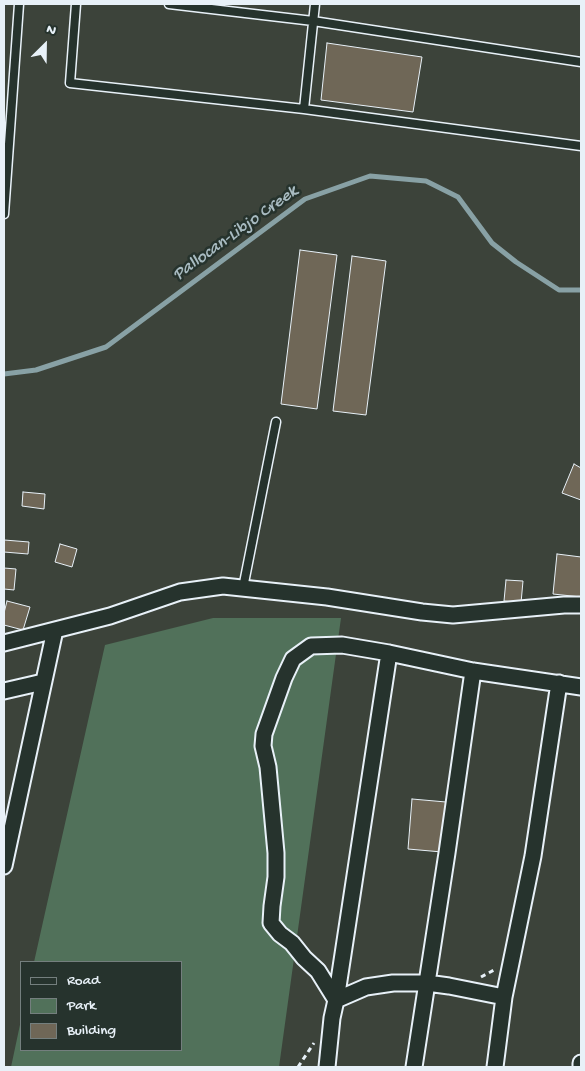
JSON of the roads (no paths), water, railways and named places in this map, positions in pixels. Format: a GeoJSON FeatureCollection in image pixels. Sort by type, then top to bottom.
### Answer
{"type":"FeatureCollection","features":[{"type":"Feature","properties":{"kind":"street"},"geometry":{"type":"LineString","coordinates":[[4,643],[110,616],[180,592],[223,586],[327,597],[453,615],[581,604]]}},
{"type":"Feature","properties":{"kind":"street"},"geometry":{"type":"LineString","coordinates":[[4,866],[55,630]]}},
{"type":"Feature","properties":{"kind":"street"},"geometry":{"type":"LineString","coordinates":[[336,1000],[318,971],[271,923],[276,877],[276,853],[268,767],[262,746],[264,734],[284,678],[293,659],[311,646],[342,645],[473,671],[581,687]]}},
{"type":"Feature","properties":{"kind":"street"},"geometry":{"type":"LineString","coordinates":[[327,1067],[332,1018],[389,653]]}},
{"type":"Feature","properties":{"kind":"street"},"geometry":{"type":"LineString","coordinates":[[414,1067],[448,853],[473,671]]}},
{"type":"Feature","properties":{"kind":"street"},"geometry":{"type":"LineString","coordinates":[[4,691],[43,682]]}},
{"type":"Feature","properties":{"kind":"street"},"geometry":{"type":"LineString","coordinates":[[494,1067],[504,997],[533,856],[559,683]]}},
{"type":"Feature","properties":{"kind":"street"},"geometry":{"type":"LineString","coordinates":[[336,1000],[366,987],[393,983],[427,983],[504,997]]}},
{"type":"Feature","properties":{"kind":"street"},"geometry":{"type":"LineString","coordinates":[[580,1067],[581,1062]]}},
{"type":"Feature","properties":{"kind":"lane"},"geometry":{"type":"LineString","coordinates":[[4,214],[19,4]]}},
{"type":"Feature","properties":{"kind":"lane"},"geometry":{"type":"LineString","coordinates":[[76,4],[70,83],[304,109],[581,146]]}},
{"type":"Feature","properties":{"kind":"lane"},"geometry":{"type":"LineString","coordinates":[[169,4],[313,21],[581,62]]}},
{"type":"Feature","properties":{"kind":"lane"},"geometry":{"type":"LineString","coordinates":[[304,109],[316,4]]}},
{"type":"Feature","properties":{"kind":"lane"},"geometry":{"type":"LineString","coordinates":[[243,588],[276,422]]}},
{"type":"Feature","properties":{"kind":"waterway","name":"Pallocan-Libjo Creek"},"geometry":{"type":"LineString","coordinates":[[4,374],[36,370],[106,347],[305,199],[370,176],[426,181],[458,197],[492,243],[516,262],[559,290],[581,290]]}}]}
